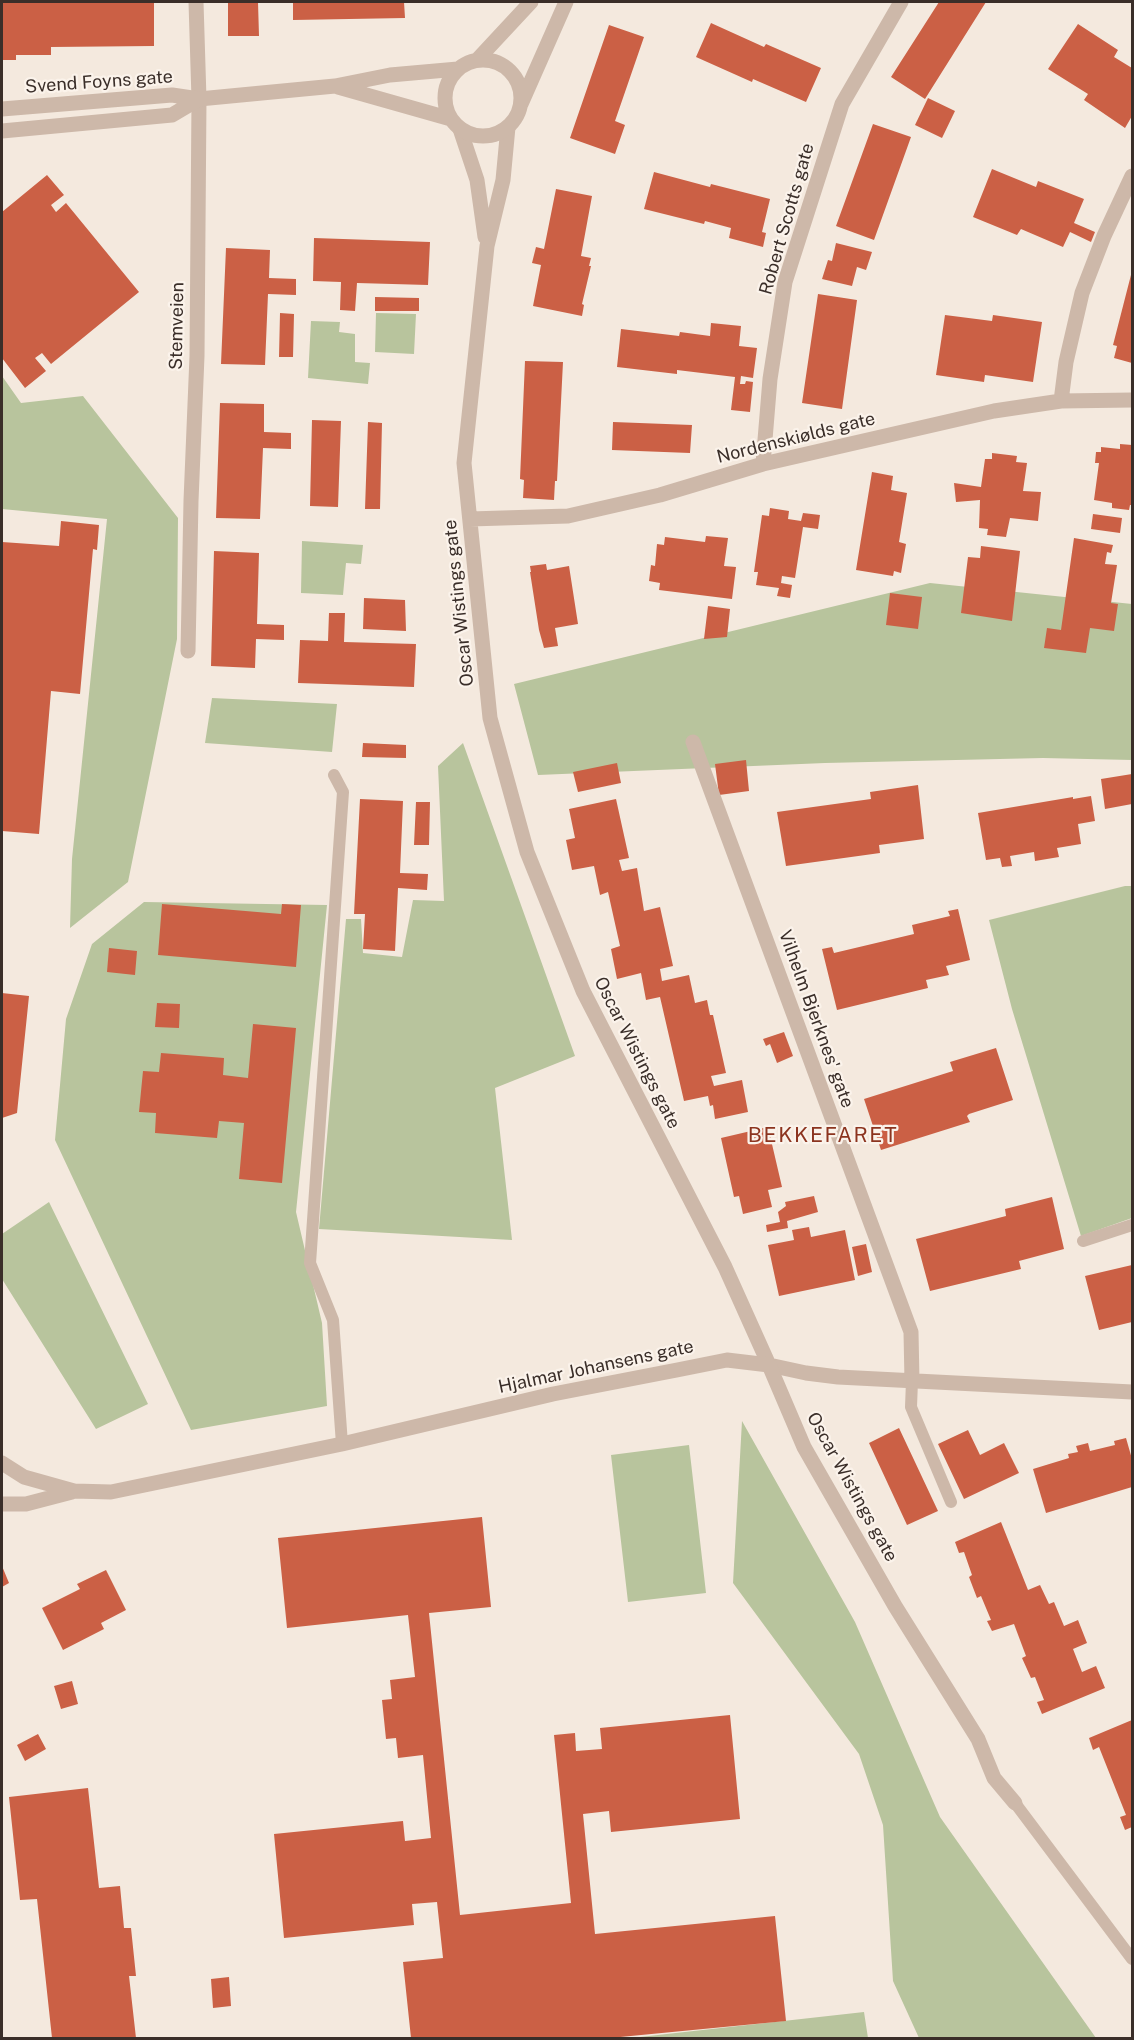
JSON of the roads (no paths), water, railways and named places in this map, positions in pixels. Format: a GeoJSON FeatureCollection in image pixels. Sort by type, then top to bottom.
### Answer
{"type":"FeatureCollection","features":[{"type":"Feature","properties":{"kind":"street","name":"Stemveien"},"geometry":{"type":"LineString","coordinates":[[188,651],[197,356],[199,99],[196,2]]}},
{"type":"Feature","properties":{"kind":"street"},"geometry":{"type":"LineString","coordinates":[[531,2],[477,60],[458,69],[446,87],[446,109],[456,124],[472,135],[497,134],[508,127],[516,117],[566,2]]}},
{"type":"Feature","properties":{"kind":"street","name":"Robert Scotts gate"},"geometry":{"type":"LineString","coordinates":[[763,464],[770,379],[785,282],[842,104],[901,2]]}},
{"type":"Feature","properties":{"kind":"street"},"geometry":{"type":"LineString","coordinates":[[477,60],[501,64],[510,71],[517,81],[521,104]]}},
{"type":"Feature","properties":{"kind":"street","name":"Svend Foyns gate"},"geometry":{"type":"LineString","coordinates":[[2,109],[172,95],[199,99],[335,86],[390,75],[458,69]]}},
{"type":"Feature","properties":{"kind":"street","name":"Svend Foyns gate"},"geometry":{"type":"LineString","coordinates":[[335,86],[456,124]]}},
{"type":"Feature","properties":{"kind":"street","name":"Svend Foyns gate"},"geometry":{"type":"LineString","coordinates":[[2,131],[172,115],[199,99]]}},
{"type":"Feature","properties":{"kind":"street","name":"Oscar Wistings gate"},"geometry":{"type":"LineString","coordinates":[[456,124],[477,180],[487,246]]}},
{"type":"Feature","properties":{"kind":"street","name":"Oscar Wistings gate"},"geometry":{"type":"LineString","coordinates":[[508,127],[503,180],[487,246],[465,463],[490,718],[527,852],[583,991],[725,1268],[804,1447],[895,1606],[978,1739],[994,1778],[1015,1803]]}},
{"type":"Feature","properties":{"kind":"street"},"geometry":{"type":"LineString","coordinates":[[1061,401],[1066,362],[1082,293],[1104,236],[1130,181]]}},
{"type":"Feature","properties":{"kind":"street","name":"Nordenskiølds gate"},"geometry":{"type":"LineString","coordinates":[[470,519],[568,516],[660,495],[763,464],[939,422],[1061,401],[1132,400]]}},
{"type":"Feature","properties":{"kind":"street","name":"Vilhelm Bjerknes' gate"},"geometry":{"type":"LineString","coordinates":[[693,741],[910,1332],[912,1381]]}},
{"type":"Feature","properties":{"kind":"street","name":"Hjalmar Johansens gate"},"geometry":{"type":"LineString","coordinates":[[2,1463],[24,1477],[74,1491],[111,1492],[342,1444],[553,1394],[727,1360],[838,1377],[1132,1392]]}},
{"type":"Feature","properties":{"kind":"street","name":"Hjalmar Johansens gate"},"geometry":{"type":"LineString","coordinates":[[2,1504],[26,1504],[74,1491]]}},
{"type":"Feature","properties":{"kind":"lane"},"geometry":{"type":"LineString","coordinates":[[334,775],[343,792],[310,1263],[333,1320],[342,1444]]}},
{"type":"Feature","properties":{"kind":"lane"},"geometry":{"type":"LineString","coordinates":[[1083,1241],[1132,1225]]}},
{"type":"Feature","properties":{"kind":"lane"},"geometry":{"type":"LineString","coordinates":[[912,1381],[911,1407],[951,1502]]}},
{"type":"Feature","properties":{"kind":"lane"},"geometry":{"type":"LineString","coordinates":[[1015,1803],[1132,1959]]}},
{"type":"Feature","properties":{"kind":"district","name":"BEKKEFARET"},"geometry":{"type":"Point","coordinates":[823,1136]}}]}
